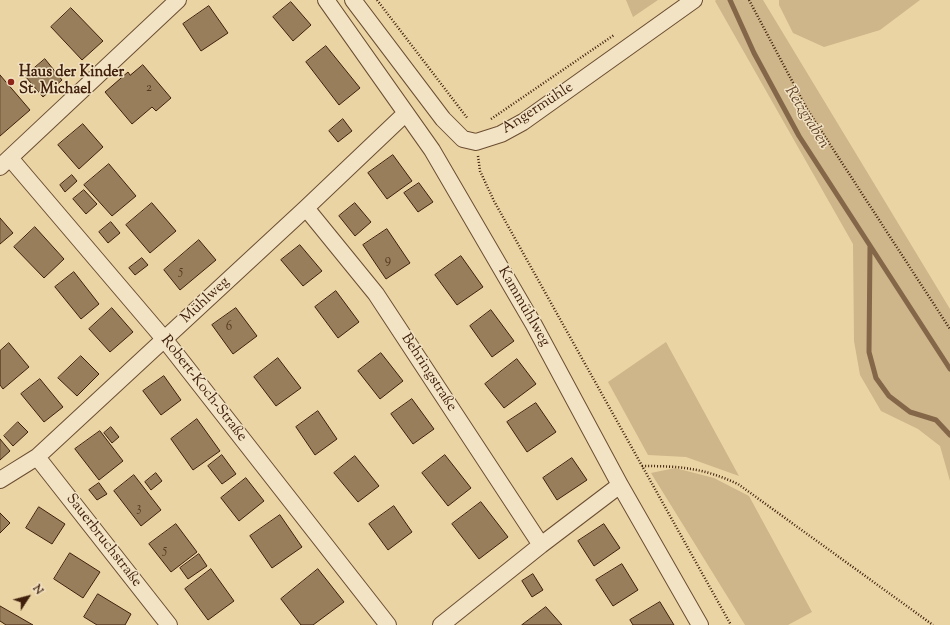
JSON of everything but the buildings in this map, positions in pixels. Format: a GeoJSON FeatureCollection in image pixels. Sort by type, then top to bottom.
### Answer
{"type":"FeatureCollection","features":[{"type":"Feature","properties":{"kind":"street"},"geometry":{"type":"LineString","coordinates":[[5,162],[178,0]]}},
{"type":"Feature","properties":{"kind":"street","name":"Kammühlweg"},"geometry":{"type":"LineString","coordinates":[[326,0],[432,150],[534,325],[620,485],[700,625]]}},
{"type":"Feature","properties":{"kind":"street"},"geometry":{"type":"LineString","coordinates":[[352,0],[443,119],[463,139],[476,142]]}},
{"type":"Feature","properties":{"kind":"street","name":"Angermühle"},"geometry":{"type":"LineString","coordinates":[[476,142],[501,134],[523,122],[694,0]]}},
{"type":"Feature","properties":{"kind":"street","name":"Mühlweg"},"geometry":{"type":"LineString","coordinates":[[0,480],[37,457],[165,340],[406,113]]}},
{"type":"Feature","properties":{"kind":"street","name":"Robert-Koch-Straße"},"geometry":{"type":"LineString","coordinates":[[5,162],[165,340],[388,625]]}},
{"type":"Feature","properties":{"kind":"street","name":"Behringstraße"},"geometry":{"type":"LineString","coordinates":[[306,208],[376,294],[541,545]]}},
{"type":"Feature","properties":{"kind":"street","name":"Sauerbruchstraße"},"geometry":{"type":"LineString","coordinates":[[37,457],[169,625]]}},
{"type":"Feature","properties":{"kind":"street"},"geometry":{"type":"LineString","coordinates":[[441,625],[541,545],[620,485]]}},
{"type":"Feature","properties":{"kind":"path"},"geometry":{"type":"LineString","coordinates":[[377,0],[469,120]]}},
{"type":"Feature","properties":{"kind":"path"},"geometry":{"type":"LineString","coordinates":[[749,0],[807,109],[950,329]]}},
{"type":"Feature","properties":{"kind":"path"},"geometry":{"type":"LineString","coordinates":[[487,121],[620,31]]}},
{"type":"Feature","properties":{"kind":"path"},"geometry":{"type":"LineString","coordinates":[[476,142],[480,171],[494,202],[731,625]]}},
{"type":"Feature","properties":{"kind":"path"},"geometry":{"type":"LineString","coordinates":[[642,466],[676,466],[695,468],[718,475],[738,484],[933,625]]}},
{"type":"Feature","properties":{"kind":"shaded area"},"geometry":{"type":"Polygon","coordinates":[[[626,0],[658,0],[633,17],[626,0]]]}},
{"type":"Feature","properties":{"kind":"shaded area"},"geometry":{"type":"Polygon","coordinates":[[[763,0],[950,309],[950,481],[940,446],[918,429],[881,411],[860,375],[854,341],[853,244],[715,1],[763,0]]]}},
{"type":"Feature","properties":{"kind":"shaded area"},"geometry":{"type":"Polygon","coordinates":[[[779,0],[920,0],[880,30],[824,47],[793,33],[779,5],[779,0]]]}},
{"type":"Feature","properties":{"kind":"shaded area"},"geometry":{"type":"Polygon","coordinates":[[[666,342],[739,476],[686,457],[648,455],[608,382],[666,342]]]}},
{"type":"Feature","properties":{"kind":"shaded area"},"geometry":{"type":"Polygon","coordinates":[[[675,468],[714,478],[749,496],[812,612],[788,625],[745,625],[651,473],[675,468]]]}},
{"type":"Feature","properties":{"kind":"waterway","name":"Retzgraben"},"geometry":{"type":"LineString","coordinates":[[730,0],[754,53],[799,136],[950,369]]}},
{"type":"Feature","properties":{"kind":"waterway","name":"Retzgraben"},"geometry":{"type":"LineString","coordinates":[[870,246],[869,352],[876,378],[889,396],[910,412],[936,420],[950,435]]}},
{"type":"Feature","properties":{"kind":"place","name":"Haus der Kinder St. Michael"},"geometry":{"type":"Point","coordinates":[11,82]}}]}
